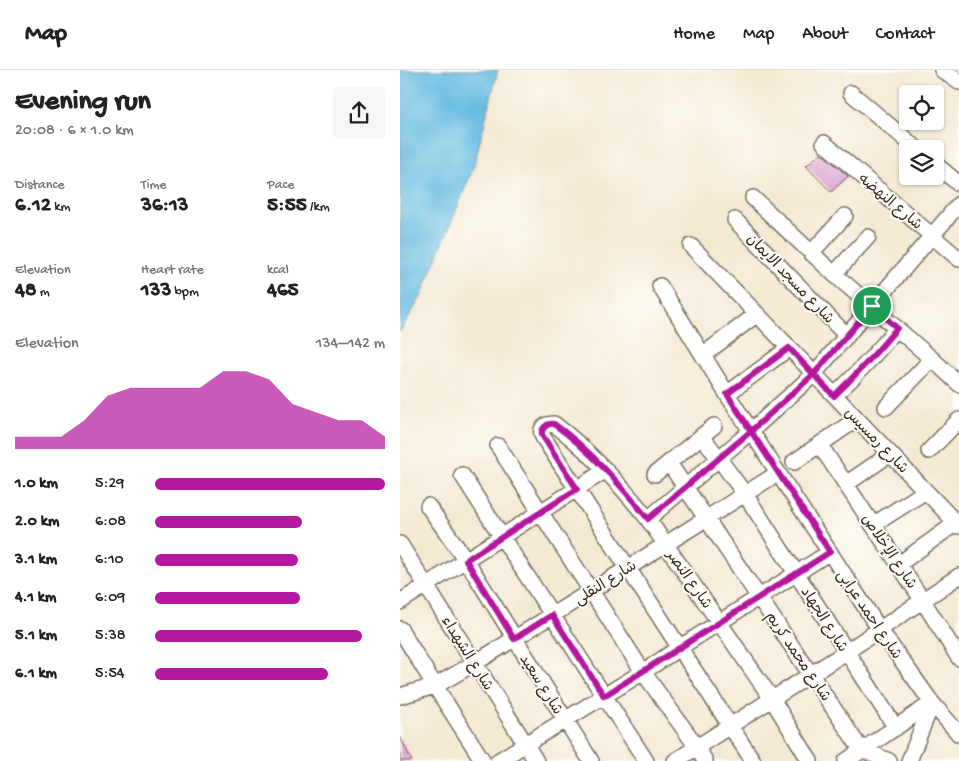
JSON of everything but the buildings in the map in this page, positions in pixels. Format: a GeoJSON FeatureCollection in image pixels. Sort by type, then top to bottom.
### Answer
{"type":"FeatureCollection","features":[{"type":"Feature","properties":{"kind":"street"},"geometry":{"type":"LineString","coordinates":[[942,70],[959,82]]}},
{"type":"Feature","properties":{"kind":"street"},"geometry":{"type":"LineString","coordinates":[[851,93],[906,140]]}},
{"type":"Feature","properties":{"kind":"street","name":"شارع النهضه"},"geometry":{"type":"LineString","coordinates":[[824,143],[959,259]]}},
{"type":"Feature","properties":{"kind":"street"},"geometry":{"type":"LineString","coordinates":[[944,172],[959,184]]}},
{"type":"Feature","properties":{"kind":"street"},"geometry":{"type":"LineString","coordinates":[[753,198],[834,274],[959,384]]}},
{"type":"Feature","properties":{"kind":"street"},"geometry":{"type":"LineString","coordinates":[[648,519],[814,374],[959,204]]}},
{"type":"Feature","properties":{"kind":"street"},"geometry":{"type":"LineString","coordinates":[[811,253],[845,216]]}},
{"type":"Feature","properties":{"kind":"street","name":"شارع مسجد الايمان"},"geometry":{"type":"LineString","coordinates":[[735,220],[847,336]]}},
{"type":"Feature","properties":{"kind":"street"},"geometry":{"type":"LineString","coordinates":[[834,274],[868,236]]}},
{"type":"Feature","properties":{"kind":"street","name":"شارع رمسيس"},"geometry":{"type":"LineString","coordinates":[[691,246],[957,524]]}},
{"type":"Feature","properties":{"kind":"street","name":"شارع احمد عرابى"},"geometry":{"type":"LineString","coordinates":[[660,286],[727,394],[880,630],[932,704],[959,734]]}},
{"type":"Feature","properties":{"kind":"street"},"geometry":{"type":"LineString","coordinates":[[703,355],[757,314]]}},
{"type":"Feature","properties":{"kind":"street"},"geometry":{"type":"LineString","coordinates":[[834,396],[878,352],[897,328]]}},
{"type":"Feature","properties":{"kind":"street"},"geometry":{"type":"LineString","coordinates":[[727,394],[789,348]]}},
{"type":"Feature","properties":{"kind":"street"},"geometry":{"type":"LineString","coordinates":[[886,407],[932,359]]}},
{"type":"Feature","properties":{"kind":"street"},"geometry":{"type":"LineString","coordinates":[[794,462],[857,420]]}},
{"type":"Feature","properties":{"kind":"street","name":"شارع النصر"},"geometry":{"type":"LineString","coordinates":[[577,489],[542,435],[542,430],[549,424],[554,424],[579,444],[606,470],[648,519],[772,699],[810,761]]}},
{"type":"Feature","properties":{"kind":"street"},"geometry":{"type":"LineString","coordinates":[[655,474],[714,426]]}},
{"type":"Feature","properties":{"kind":"street"},"geometry":{"type":"LineString","coordinates":[[929,451],[956,429]]}},
{"type":"Feature","properties":{"kind":"street","name":"شارع الجهاد"},"geometry":{"type":"LineString","coordinates":[[702,436],[745,494],[896,728]]}},
{"type":"Feature","properties":{"kind":"street","name":"شارع الإخلاص"},"geometry":{"type":"LineString","coordinates":[[820,445],[959,658]]}},
{"type":"Feature","properties":{"kind":"street"},"geometry":{"type":"LineString","coordinates":[[498,446],[643,672],[705,761]]}},
{"type":"Feature","properties":{"kind":"street"},"geometry":{"type":"LineString","coordinates":[[846,484],[890,454]]}},
{"type":"Feature","properties":{"kind":"street","name":"شارع محمد كريم"},"geometry":{"type":"LineString","coordinates":[[669,463],[863,750]]}},
{"type":"Feature","properties":{"kind":"street"},"geometry":{"type":"LineString","coordinates":[[400,602],[606,470]]}},
{"type":"Feature","properties":{"kind":"street","name":"شارع النقلى"},"geometry":{"type":"LineString","coordinates":[[400,696],[435,686],[475,663],[778,473]]}},
{"type":"Feature","properties":{"kind":"street"},"geometry":{"type":"LineString","coordinates":[[462,475],[646,761]]}},
{"type":"Feature","properties":{"kind":"street"},"geometry":{"type":"LineString","coordinates":[[577,489],[753,761]]}},
{"type":"Feature","properties":{"kind":"street"},"geometry":{"type":"LineString","coordinates":[[873,525],[926,491]]}},
{"type":"Feature","properties":{"kind":"street","name":"شارع سعيد"},"geometry":{"type":"LineString","coordinates":[[428,506],[466,560],[590,761]]}},
{"type":"Feature","properties":{"kind":"street"},"geometry":{"type":"LineString","coordinates":[[898,564],[957,524]]}},
{"type":"Feature","properties":{"kind":"street","name":"شارع الشهداء"},"geometry":{"type":"LineString","coordinates":[[400,544],[536,761]]}},
{"type":"Feature","properties":{"kind":"street"},"geometry":{"type":"LineString","coordinates":[[498,761],[643,672],[830,552]]}},
{"type":"Feature","properties":{"kind":"street"},"geometry":{"type":"LineString","coordinates":[[675,761],[958,579]]}},
{"type":"Feature","properties":{"kind":"street"},"geometry":{"type":"LineString","coordinates":[[400,629],[483,761]]}},
{"type":"Feature","properties":{"kind":"street"},"geometry":{"type":"LineString","coordinates":[[846,761],[932,704]]}},
{"type":"Feature","properties":{"kind":"street"},"geometry":{"type":"LineString","coordinates":[[909,761],[932,704]]}},
{"type":"Feature","properties":{"kind":"street"},"geometry":{"type":"LineString","coordinates":[[863,750],[884,760]]}},
{"type":"Feature","properties":{"kind":"water"},"geometry":{"type":"Polygon","coordinates":[[[400,70],[498,70],[473,169],[421,297],[400,332],[400,70]]]}},
{"type":"Feature","properties":{"kind":"route"},"geometry":{"type":"LineString","coordinates":[[872,306],[814,374],[751,431],[648,519],[606,470],[579,444],[554,424],[544,427],[541,432],[542,435],[577,489],[466,560],[514,639],[552,615],[604,696],[830,552],[778,473],[751,431],[727,394],[789,348],[814,374],[834,396],[878,352],[897,328],[872,306]]}}]}
